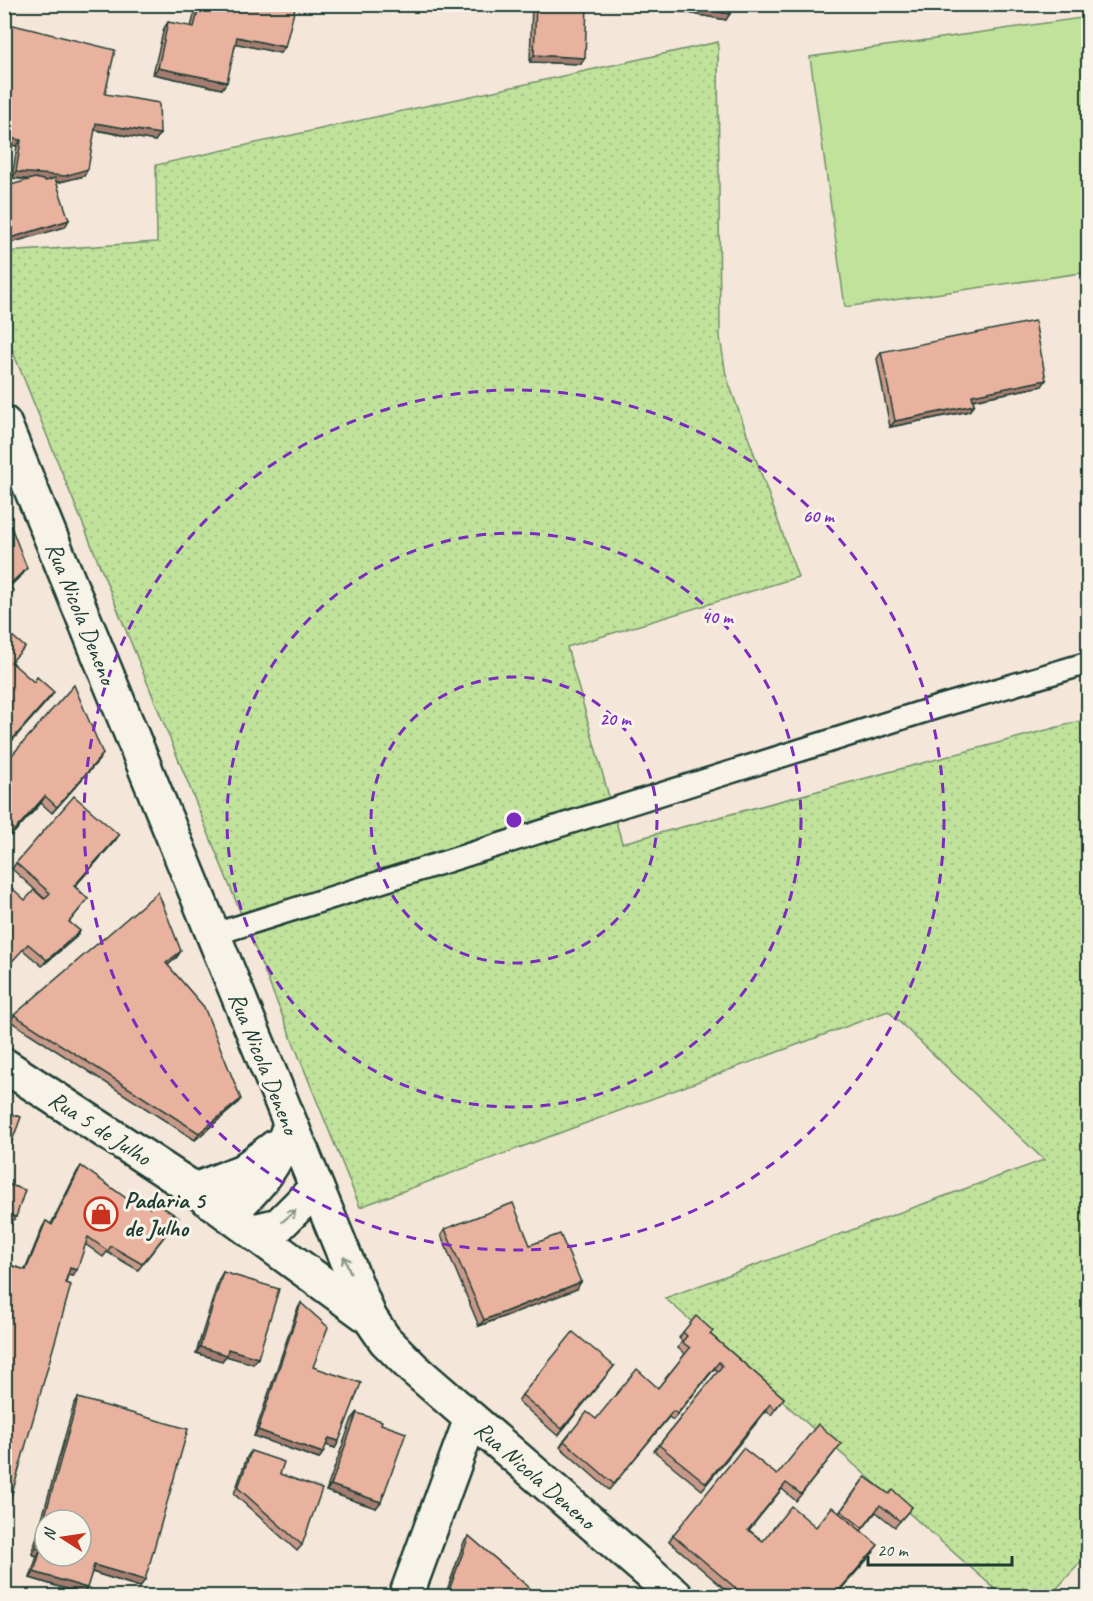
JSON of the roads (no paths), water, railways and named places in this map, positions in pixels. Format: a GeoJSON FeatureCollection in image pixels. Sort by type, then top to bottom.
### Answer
{"type":"FeatureCollection","features":[{"type":"Feature","properties":{"kind":"street","name":"Rua Nicola Deneno"},"geometry":{"type":"LineString","coordinates":[[4,423],[212,935],[287,1132],[316,1188],[370,1318],[385,1340],[471,1419],[676,1596]]}},
{"type":"Feature","properties":{"kind":"street","name":"Rua 5 de Julho"},"geometry":{"type":"LineString","coordinates":[[4,1065],[195,1190],[370,1318]]}},
{"type":"Feature","properties":{"kind":"street"},"geometry":{"type":"LineString","coordinates":[[195,1190],[243,1171],[287,1132]]}},
{"type":"Feature","properties":{"kind":"street"},"geometry":{"type":"LineString","coordinates":[[287,1132],[274,1166],[258,1187],[242,1223],[279,1225],[316,1188]]}},
{"type":"Feature","properties":{"kind":"street"},"geometry":{"type":"LineString","coordinates":[[406,1596],[471,1419]]}},
{"type":"Feature","properties":{"kind":"lane"},"geometry":{"type":"LineString","coordinates":[[212,935],[938,707],[1089,663]]}},
{"type":"Feature","properties":{"kind":"place","name":"Padaria 5 de Julho"},"geometry":{"type":"Point","coordinates":[101,1214]}}]}
